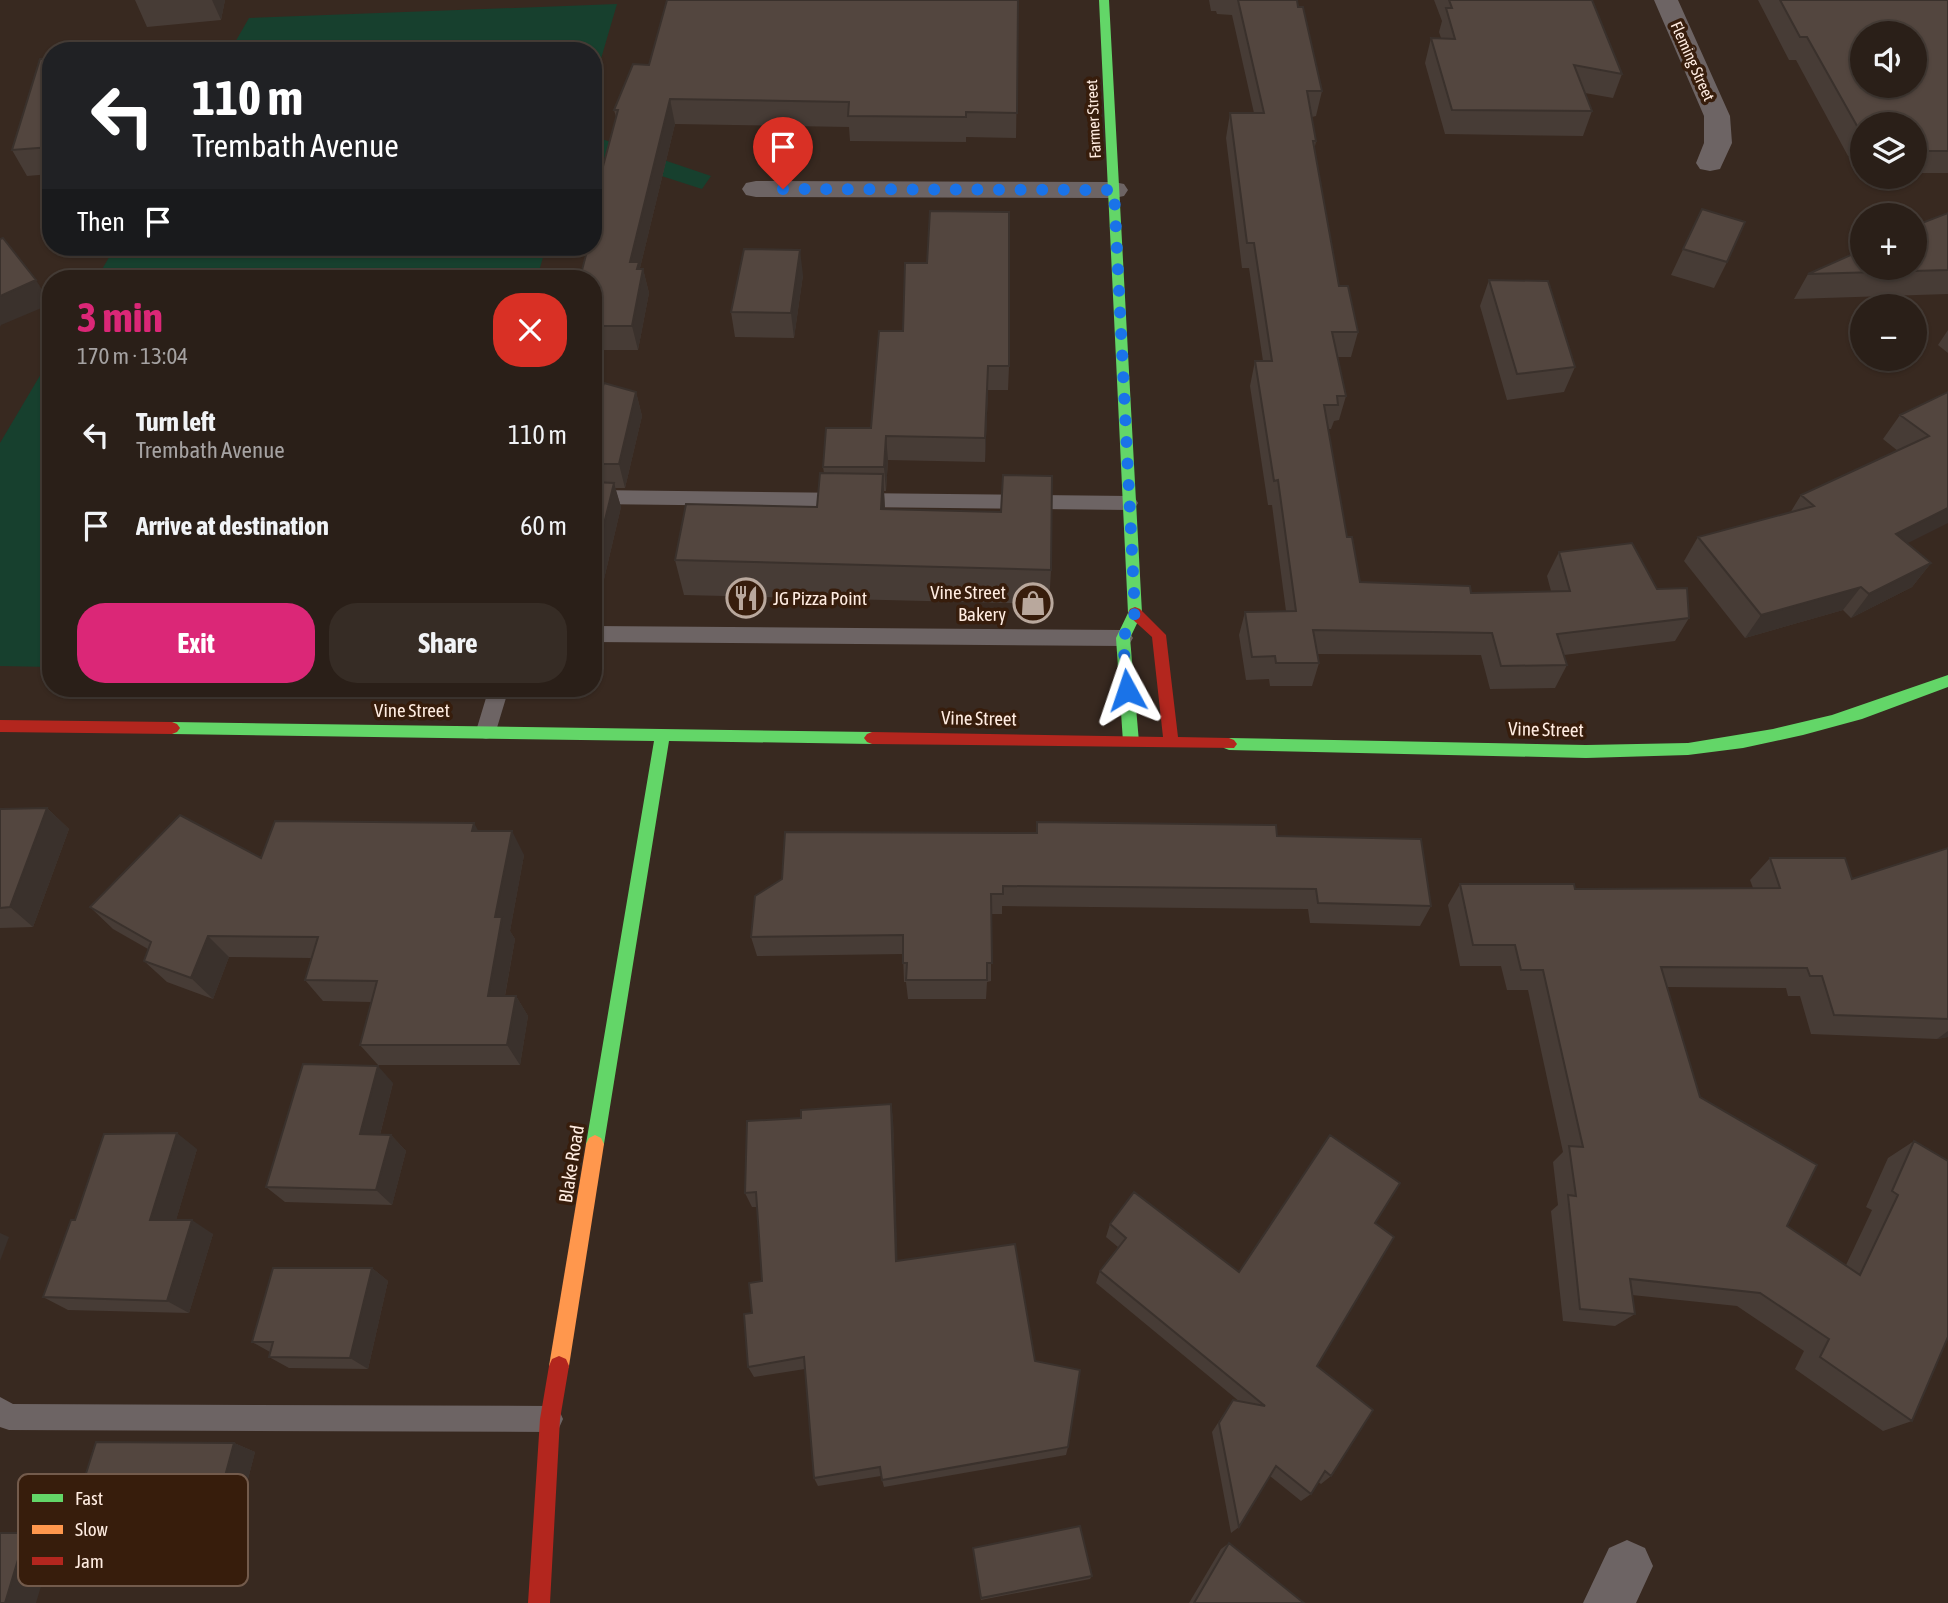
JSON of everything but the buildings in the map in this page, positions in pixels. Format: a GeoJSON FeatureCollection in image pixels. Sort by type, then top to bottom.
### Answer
{"type":"FeatureCollection","features":[{"type":"Feature","properties":{"kind":"street","name":"Farmer Street"},"geometry":{"type":"LineString","coordinates":[[1104,0],[1135,613],[1123,638]]}},
{"type":"Feature","properties":{"kind":"street","name":"Fleming Street"},"geometry":{"type":"LineString","coordinates":[[1666,0],[1717,116],[1718,143],[1710,163]]}},
{"type":"Feature","properties":{"kind":"street"},"geometry":{"type":"LineString","coordinates":[[756,189],[1114,190]]}},
{"type":"Feature","properties":{"kind":"street"},"geometry":{"type":"LineString","coordinates":[[1135,613],[1159,635],[1171,743]]}},
{"type":"Feature","properties":{"kind":"street"},"geometry":{"type":"LineString","coordinates":[[1123,638],[1131,742]]}},
{"type":"Feature","properties":{"kind":"street","name":"Vine Street"},"geometry":{"type":"LineString","coordinates":[[0,726],[486,731],[1587,751],[1709,746],[1812,729],[1896,704],[1948,681]]}},
{"type":"Feature","properties":{"kind":"street","name":"Blake Road"},"geometry":{"type":"LineString","coordinates":[[539,1603],[550,1419],[663,734]]}},
{"type":"Feature","properties":{"kind":"lane"},"geometry":{"type":"LineString","coordinates":[[602,497],[1129,503]]}},
{"type":"Feature","properties":{"kind":"lane"},"geometry":{"type":"LineString","coordinates":[[602,634],[1123,638]]}},
{"type":"Feature","properties":{"kind":"lane"},"geometry":{"type":"LineString","coordinates":[[486,731],[496,697]]}},
{"type":"Feature","properties":{"kind":"lane"},"geometry":{"type":"LineString","coordinates":[[0,1410],[9,1417],[550,1419]]}},
{"type":"Feature","properties":{"kind":"green space"},"geometry":{"type":"Polygon","coordinates":[[[617,4],[602,55],[602,42],[235,42],[249,18],[617,4]]]}},
{"type":"Feature","properties":{"kind":"green space"},"geometry":{"type":"Polygon","coordinates":[[[602,139],[711,176],[702,189],[602,157],[602,139]]]}},
{"type":"Feature","properties":{"kind":"green space"},"geometry":{"type":"Polygon","coordinates":[[[110,256],[543,256],[539,270],[102,270],[110,256]]]}},
{"type":"Feature","properties":{"kind":"green space"},"geometry":{"type":"Polygon","coordinates":[[[42,372],[42,667],[0,666],[0,443],[42,372]]]}},
{"type":"Feature","properties":{"kind":"traffic: fast"},"geometry":{"type":"LineString","coordinates":[[1104,0],[1135,613],[1123,638],[1131,742]]}},
{"type":"Feature","properties":{"kind":"traffic: fast"},"geometry":{"type":"LineString","coordinates":[[1229,744],[1586,752],[1688,749],[1773,736],[1832,721],[1891,703],[1948,681]]}},
{"type":"Feature","properties":{"kind":"traffic: fast"},"geometry":{"type":"LineString","coordinates":[[172,728],[872,738]]}},
{"type":"Feature","properties":{"kind":"traffic: fast"},"geometry":{"type":"LineString","coordinates":[[595,1144],[663,734]]}},
{"type":"Feature","properties":{"kind":"traffic: slow"},"geometry":{"type":"LineString","coordinates":[[559,1366],[595,1144]]}},
{"type":"Feature","properties":{"kind":"traffic: jam"},"geometry":{"type":"LineString","coordinates":[[1135,613],[1159,635],[1171,742]]}},
{"type":"Feature","properties":{"kind":"traffic: jam"},"geometry":{"type":"LineString","coordinates":[[0,726],[172,728]]}},
{"type":"Feature","properties":{"kind":"traffic: jam"},"geometry":{"type":"LineString","coordinates":[[872,738],[1229,744]]}},
{"type":"Feature","properties":{"kind":"traffic: jam"},"geometry":{"type":"LineString","coordinates":[[539,1603],[550,1419],[559,1366]]}},
{"type":"Feature","properties":{"kind":"place","name":"JG Pizza Point"},"geometry":{"type":"Point","coordinates":[746,598]}},
{"type":"Feature","properties":{"kind":"place","name":"Vine Street Bakery"},"geometry":{"type":"Point","coordinates":[1033,603]}},
{"type":"Feature","properties":{"kind":"route"},"geometry":{"type":"LineString","coordinates":[[783,189],[1114,190],[1135,613],[1123,638],[1127,690]]}}]}
